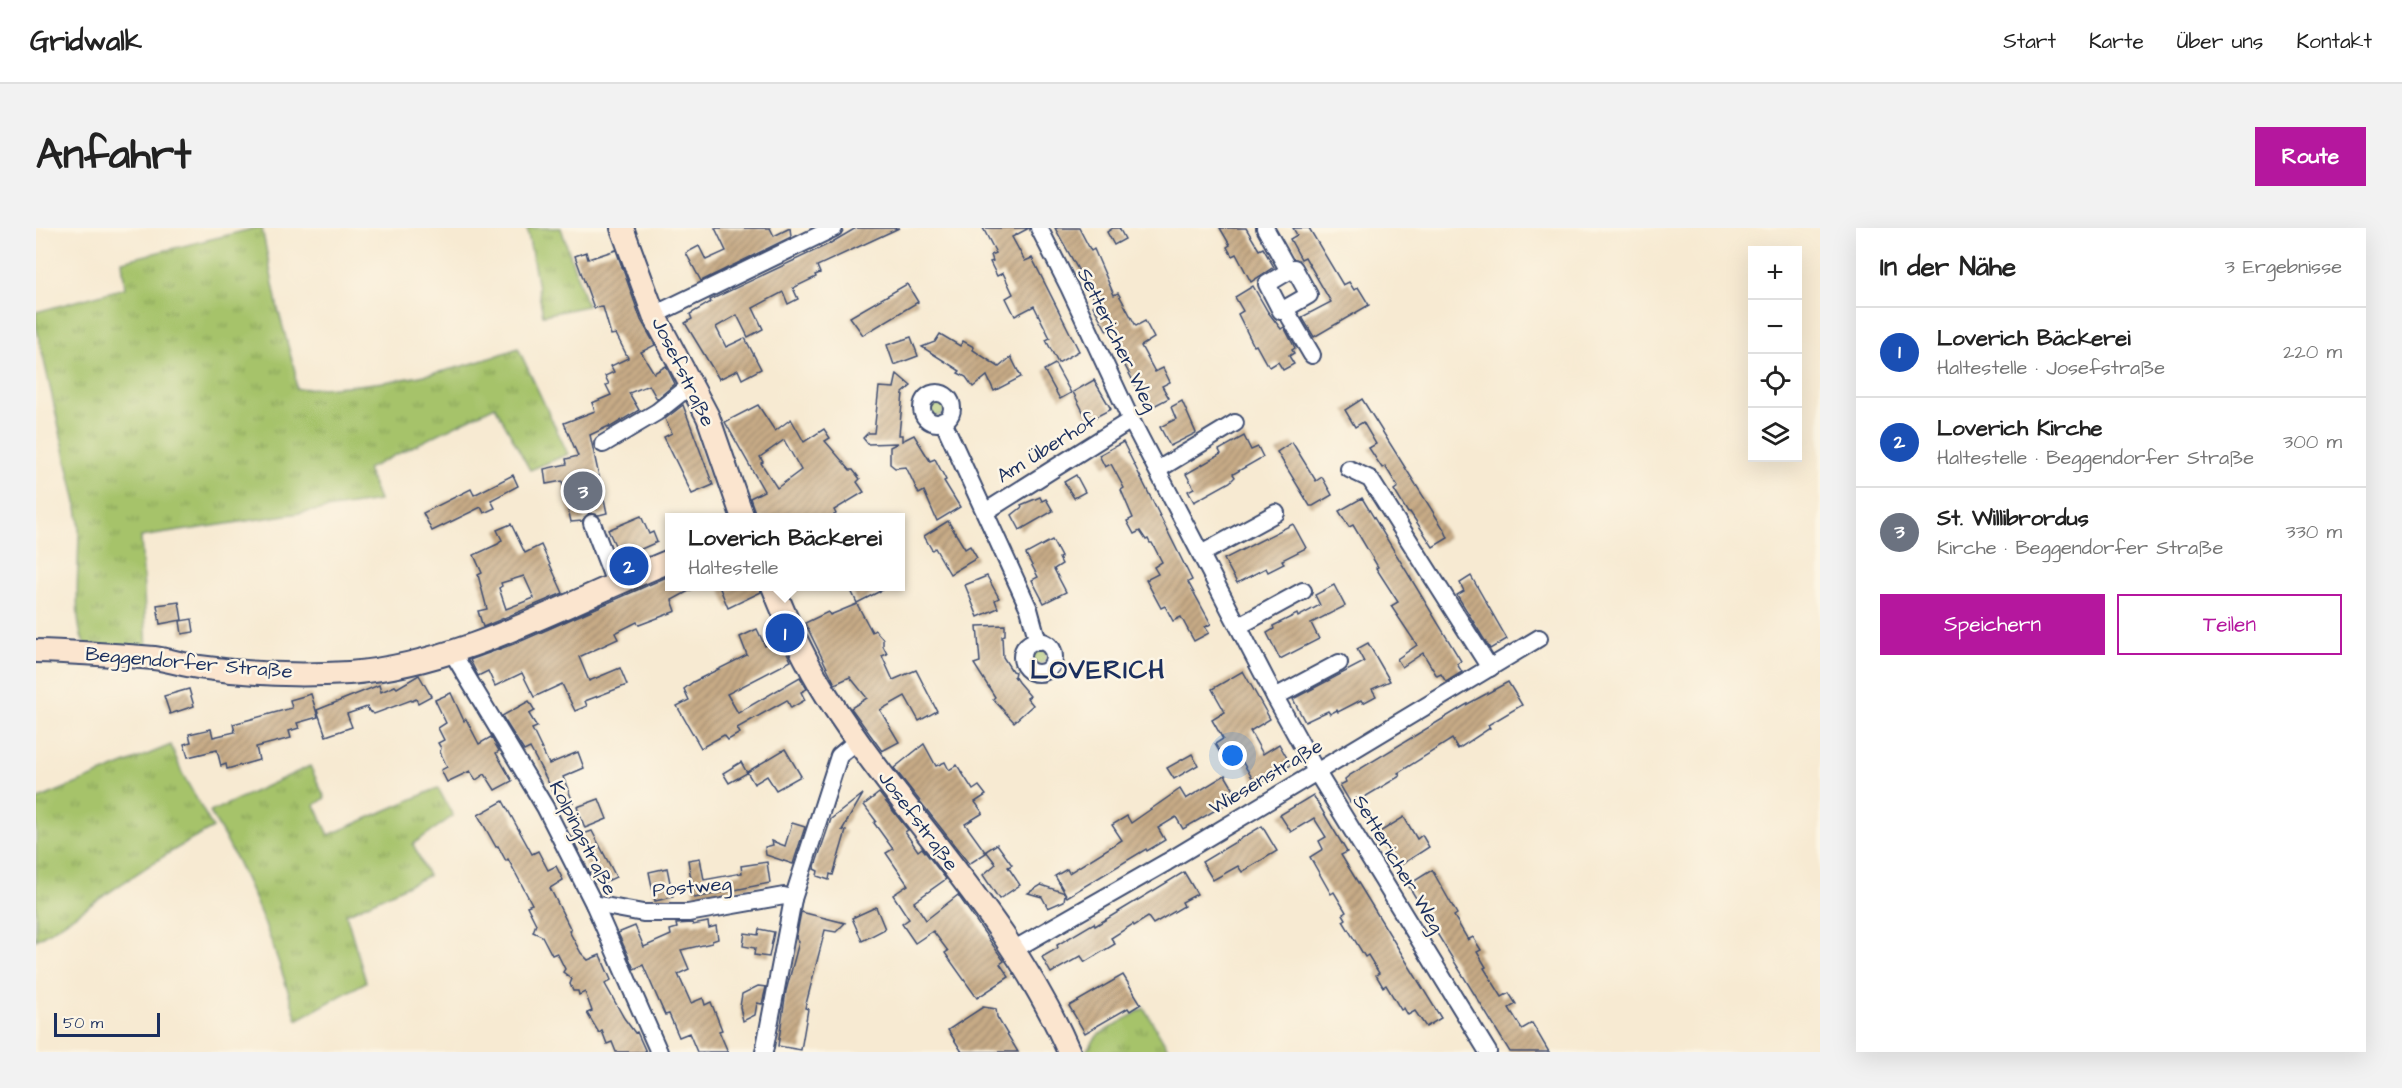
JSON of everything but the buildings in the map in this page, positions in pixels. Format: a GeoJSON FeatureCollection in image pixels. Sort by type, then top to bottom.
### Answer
{"type":"FeatureCollection","features":[{"type":"Feature","properties":{"kind":"street","name":"Josefstraße"},"geometry":{"type":"LineString","coordinates":[[622,228],[654,315],[708,417],[740,513]]}},
{"type":"Feature","properties":{"kind":"street"},"geometry":{"type":"LineString","coordinates":[[654,315],[834,228]]}},
{"type":"Feature","properties":{"kind":"street","name":"Settericher Weg"},"geometry":{"type":"LineString","coordinates":[[1039,228],[1069,286],[1131,420],[1159,469],[1275,697],[1316,771],[1488,1052]]}},
{"type":"Feature","properties":{"kind":"street"},"geometry":{"type":"LineString","coordinates":[[1265,228],[1289,271]]}},
{"type":"Feature","properties":{"kind":"street"},"geometry":{"type":"LineString","coordinates":[[1294,268],[1308,295],[1285,309],[1281,311],[1267,284],[1294,268]]}},
{"type":"Feature","properties":{"kind":"street"},"geometry":{"type":"LineString","coordinates":[[1285,309],[1312,355]]}},
{"type":"Feature","properties":{"kind":"street"},"geometry":{"type":"LineString","coordinates":[[603,444],[657,412],[691,385]]}},
{"type":"Feature","properties":{"kind":"street","name":"Am Überhof"},"geometry":{"type":"LineString","coordinates":[[985,512],[1131,420]]}},
{"type":"Feature","properties":{"kind":"street","name":"Am Überhof"},"geometry":{"type":"LineString","coordinates":[[943,422],[1029,609],[1038,642]]}},
{"type":"Feature","properties":{"kind":"street"},"geometry":{"type":"LineString","coordinates":[[1159,469],[1235,423]]}},
{"type":"Feature","properties":{"kind":"street"},"geometry":{"type":"LineString","coordinates":[[1349,469],[1370,479],[1490,668]]}},
{"type":"Feature","properties":{"kind":"street"},"geometry":{"type":"LineString","coordinates":[[1202,554],[1276,513]]}},
{"type":"Feature","properties":{"kind":"street"},"geometry":{"type":"LineString","coordinates":[[592,523],[615,583]]}},
{"type":"Feature","properties":{"kind":"street","name":"Beggendorfer Straße"},"geometry":{"type":"LineString","coordinates":[[36,651],[156,658],[196,667],[293,674],[350,672],[452,652],[563,608],[665,563]]}},
{"type":"Feature","properties":{"kind":"street","name":"Josefstraße"},"geometry":{"type":"LineString","coordinates":[[775,591],[792,633],[827,696],[1013,950],[1042,997],[1069,1052]]}},
{"type":"Feature","properties":{"kind":"street"},"geometry":{"type":"LineString","coordinates":[[1239,627],[1303,591]]}},
{"type":"Feature","properties":{"kind":"street","name":"Wiesenstraße"},"geometry":{"type":"LineString","coordinates":[[1013,950],[1167,862],[1539,638]]}},
{"type":"Feature","properties":{"kind":"street","name":"Kolpingstraße"},"geometry":{"type":"LineString","coordinates":[[452,652],[545,807],[594,904],[659,1052]]}},
{"type":"Feature","properties":{"kind":"street"},"geometry":{"type":"LineString","coordinates":[[1275,697],[1339,663]]}},
{"type":"Feature","properties":{"kind":"street"},"geometry":{"type":"LineString","coordinates":[[764,1052],[793,899],[839,756],[858,740]]}},
{"type":"Feature","properties":{"kind":"street","name":"Postweg"},"geometry":{"type":"LineString","coordinates":[[594,904],[643,913],[688,913],[784,896],[793,899]]}},
{"type":"Feature","properties":{"kind":"green space"},"geometry":{"type":"Polygon","coordinates":[[[262,228],[278,309],[295,371],[296,389],[380,383],[436,373],[518,348],[568,454],[530,470],[495,406],[367,469],[379,501],[141,537],[147,651],[86,644],[81,636],[77,607],[78,512],[36,325],[36,312],[125,288],[122,261],[262,228]]]}},
{"type":"Feature","properties":{"kind":"green space"},"geometry":{"type":"Polygon","coordinates":[[[527,228],[561,228],[587,306],[543,315],[527,228]]]}},
{"type":"Feature","properties":{"kind":"green space"},"geometry":{"type":"Polygon","coordinates":[[[937,400],[945,408],[937,416],[929,408],[937,400]]]}},
{"type":"Feature","properties":{"kind":"green space"},"geometry":{"type":"Polygon","coordinates":[[[1035,648],[1041,648],[1046,656],[1044,662],[1035,664],[1030,659],[1030,653],[1035,648]]]}},
{"type":"Feature","properties":{"kind":"green space"},"geometry":{"type":"Polygon","coordinates":[[[171,745],[182,773],[213,828],[168,854],[36,940],[36,800],[171,745]]]}},
{"type":"Feature","properties":{"kind":"green space"},"geometry":{"type":"Polygon","coordinates":[[[310,766],[325,798],[315,805],[329,835],[438,788],[453,816],[413,844],[428,876],[346,914],[366,982],[297,1020],[260,913],[237,862],[210,812],[310,766]]]}},
{"type":"Feature","properties":{"kind":"green space"},"geometry":{"type":"Polygon","coordinates":[[[1144,1008],[1170,1052],[1085,1052],[1098,1035],[1144,1008]]]}},
{"type":"Feature","properties":{"kind":"place","name":"St. Willibrordus"},"geometry":{"type":"Point","coordinates":[583,491]}},
{"type":"Feature","properties":{"kind":"place","name":"Loverich Kirche"},"geometry":{"type":"Point","coordinates":[629,566]}},
{"type":"Feature","properties":{"kind":"place","name":"Loverich Bäckerei"},"geometry":{"type":"Point","coordinates":[785,633]}},
{"type":"Feature","properties":{"kind":"district","name":"LOVERICH"},"geometry":{"type":"Point","coordinates":[1098,670]}}]}
